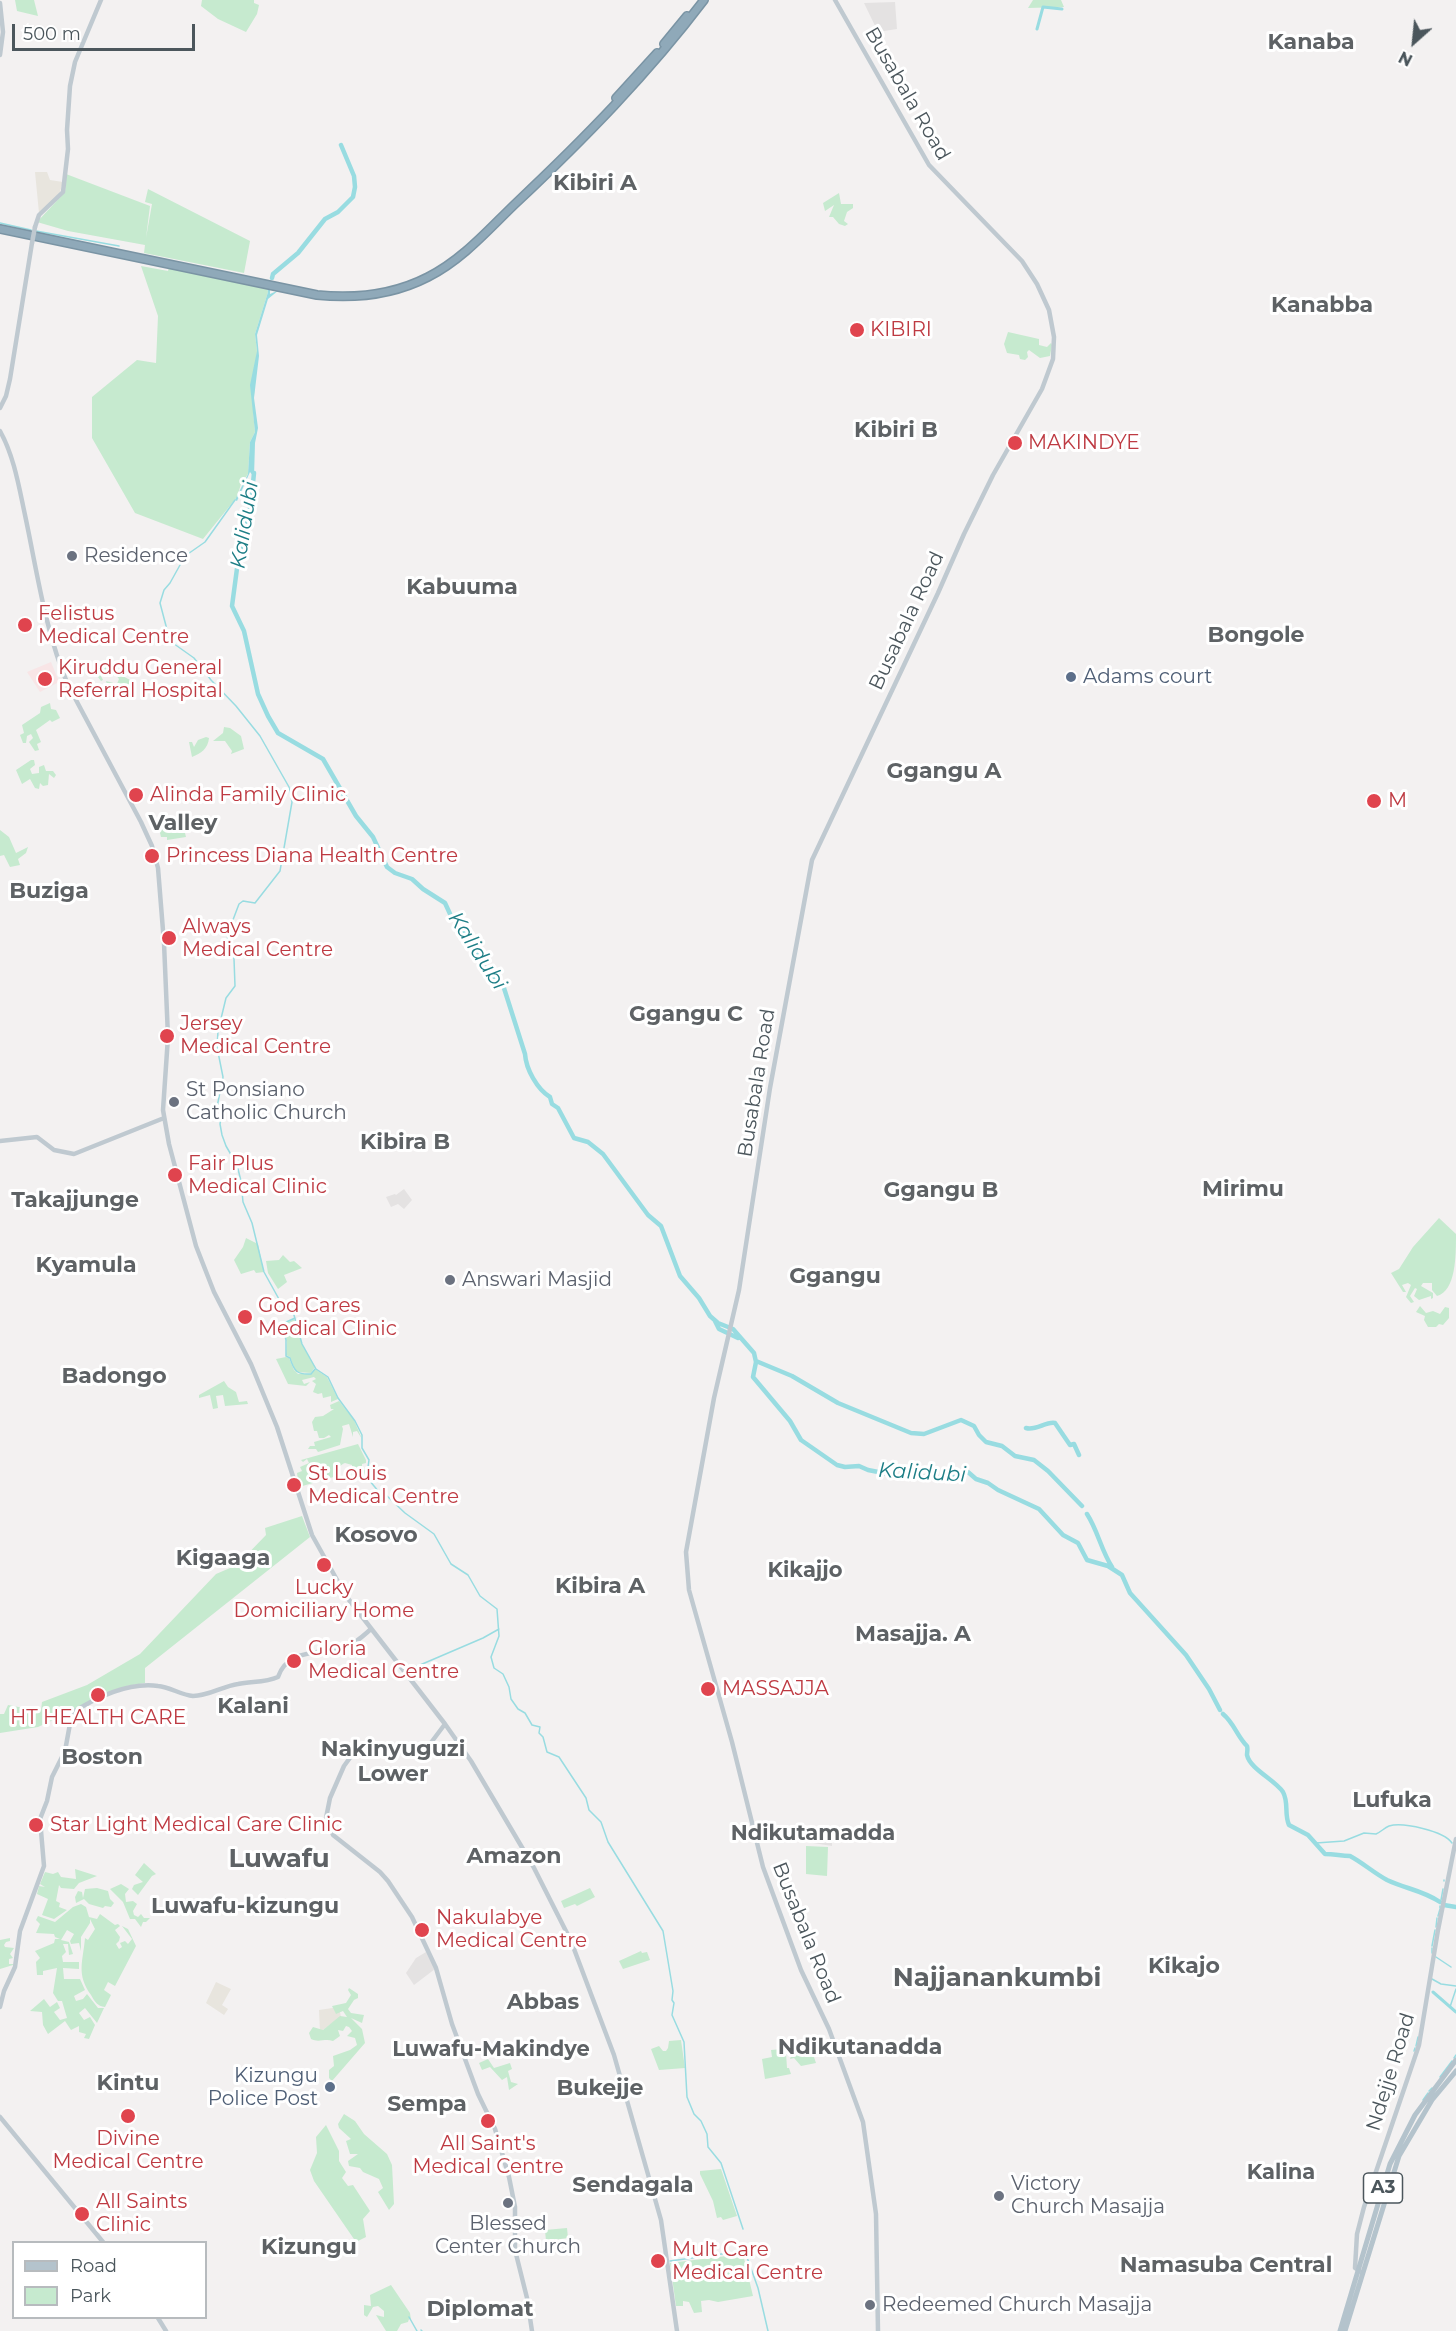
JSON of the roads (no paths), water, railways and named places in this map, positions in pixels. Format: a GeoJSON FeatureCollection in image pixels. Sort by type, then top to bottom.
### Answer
{"type":"FeatureCollection","features":[{"type":"Feature","properties":{"kind":"highway"},"geometry":{"type":"LineString","coordinates":[[317,293],[379,290],[426,274],[461,251],[595,121],[650,60],[699,0]]}},
{"type":"Feature","properties":{"kind":"highway"},"geometry":{"type":"LineString","coordinates":[[0,228],[317,293],[351,297],[395,290],[429,277],[455,260],[601,121],[650,69],[704,0]]}},
{"type":"Feature","properties":{"kind":"main road","name":"A3"},"geometry":{"type":"LineString","coordinates":[[1340,2331],[1389,2166],[1415,2115],[1456,2060]]}},
{"type":"Feature","properties":{"kind":"main road","name":"A3"},"geometry":{"type":"LineString","coordinates":[[1345,2331],[1359,2270],[1399,2156],[1424,2112],[1456,2071]]}},
{"type":"Feature","properties":{"kind":"street"},"geometry":{"type":"LineString","coordinates":[[0,408],[6,396],[10,378],[35,227],[38,217],[63,192],[68,149],[70,87],[75,62],[101,0]]}},
{"type":"Feature","properties":{"kind":"street","name":"Busabala Road"},"geometry":{"type":"LineString","coordinates":[[835,0],[928,165],[1022,261],[1029,271],[1053,320],[1054,346],[1048,376],[993,475],[812,860],[770,1088],[739,1290],[728,1335],[686,1552],[687,1577],[763,1867],[801,1970],[829,2029],[863,2122],[876,2214],[878,2331]]}},
{"type":"Feature","properties":{"kind":"street"},"geometry":{"type":"LineString","coordinates":[[0,3],[3,32],[0,55]]}},
{"type":"Feature","properties":{"kind":"street"},"geometry":{"type":"LineString","coordinates":[[0,431],[14,466],[46,613],[61,668],[152,846],[158,868],[165,952],[168,1037],[164,1118],[187,1214],[204,1270],[251,1364],[289,1461],[312,1535],[336,1581],[445,1724],[501,1808],[547,1892],[581,1963],[614,2055],[661,2220],[677,2331]]}},
{"type":"Feature","properties":{"kind":"street"},"geometry":{"type":"LineString","coordinates":[[0,1141],[37,1137],[54,1150],[74,1154],[164,1118]]}},
{"type":"Feature","properties":{"kind":"street"},"geometry":{"type":"LineString","coordinates":[[0,2007],[2,1995],[15,1967],[20,1931],[44,1866],[39,1822],[47,1801],[52,1777],[65,1751],[72,1713],[101,1697],[134,1687],[159,1686],[184,1694],[200,1695],[239,1683],[271,1680],[278,1677],[281,1669],[291,1660],[318,1651],[345,1647],[371,1629]]}},
{"type":"Feature","properties":{"kind":"street"},"geometry":{"type":"LineString","coordinates":[[445,1724],[424,1752],[366,1752],[352,1755],[344,1766],[330,1798],[326,1818],[333,1835],[388,1881],[412,1917],[436,1968],[452,2024],[478,2094],[495,2129],[509,2177],[514,2201],[515,2250],[527,2298],[532,2331]]}},
{"type":"Feature","properties":{"kind":"street","name":"Ndejje Road"},"geometry":{"type":"LineString","coordinates":[[1359,2270],[1357,2234],[1419,2045],[1455,1842]]}},
{"type":"Feature","properties":{"kind":"street"},"geometry":{"type":"LineString","coordinates":[[0,2117],[102,2241]]}},
{"type":"Feature","properties":{"kind":"water"},"geometry":{"type":"Polygon","coordinates":[[[267,287],[270,288],[270,294],[279,290],[268,299],[257,335],[259,356],[254,398],[258,428],[254,477],[250,472],[237,501],[235,500],[248,474],[250,442],[255,432],[250,385],[257,351],[255,334],[268,292],[267,287]]]}},
{"type":"Feature","properties":{"kind":"waterway"},"geometry":{"type":"LineString","coordinates":[[1037,29],[1043,7],[1062,9]]}},
{"type":"Feature","properties":{"kind":"waterway","name":"Kalidubi"},"geometry":{"type":"LineString","coordinates":[[272,278],[273,274],[298,253],[325,219],[338,212],[353,197],[354,176],[341,145]]}},
{"type":"Feature","properties":{"kind":"waterway"},"geometry":{"type":"LineString","coordinates":[[0,223],[31,230]]}},
{"type":"Feature","properties":{"kind":"waterway"},"geometry":{"type":"LineString","coordinates":[[36,231],[119,246]]}},
{"type":"Feature","properties":{"kind":"waterway","name":"Kalidubi"},"geometry":{"type":"LineString","coordinates":[[254,473],[251,503],[238,561],[232,606],[244,631],[258,694],[268,716],[278,733],[323,759],[356,816],[373,837],[387,867],[395,873],[412,879],[445,903],[451,916],[462,925],[467,940],[486,969],[503,985],[533,1078],[550,1097],[552,1104],[558,1108],[574,1138],[588,1142],[603,1154],[648,1215],[661,1226],[680,1276],[699,1298],[710,1316],[718,1323],[733,1329],[754,1353],[756,1362],[753,1377],[790,1421],[801,1440],[837,1465],[845,1467],[859,1466],[904,1477],[956,1477],[968,1472],[976,1479],[1039,1509],[1063,1535],[1078,1543],[1087,1560],[1108,1566],[1122,1575],[1130,1593],[1186,1655],[1220,1710]]}},
{"type":"Feature","properties":{"kind":"waterway"},"geometry":{"type":"LineString","coordinates":[[235,500],[205,542],[185,556],[164,590],[160,603],[170,641],[194,658],[260,736],[289,787],[292,802],[280,871],[255,903],[243,901],[239,904],[228,933],[227,943],[234,959],[235,986],[226,998],[218,1031],[217,1047],[223,1077],[217,1107],[222,1113],[220,1124],[222,1135],[237,1165],[243,1202],[252,1223],[264,1272],[280,1301],[294,1315],[302,1344],[316,1369],[328,1377],[338,1398],[355,1421],[362,1435],[362,1448],[369,1460],[367,1474],[369,1480],[379,1492],[434,1534],[451,1564],[468,1575],[480,1596],[497,1609],[499,1636],[491,1657],[494,1668],[503,1674],[511,1699],[518,1709],[525,1713],[532,1725],[540,1727],[539,1733],[543,1737],[547,1752],[559,1757],[586,1798],[589,1810],[601,1822],[608,1842],[663,1931],[673,1991],[672,2015],[684,2042],[687,2097],[694,2114],[701,2121],[707,2134],[708,2147],[721,2163],[743,2229]]}},
{"type":"Feature","properties":{"kind":"waterway"},"geometry":{"type":"LineString","coordinates":[[295,1318],[282,1324],[286,1340],[286,1356],[290,1358],[299,1373],[311,1374],[315,1369]]}},
{"type":"Feature","properties":{"kind":"waterway"},"geometry":{"type":"LineString","coordinates":[[715,1321],[719,1329],[738,1338]]}},
{"type":"Feature","properties":{"kind":"waterway","name":"Kalidubi"},"geometry":{"type":"LineString","coordinates":[[756,1361],[792,1376],[838,1403],[911,1433],[924,1434],[961,1420],[974,1426],[986,1442],[1002,1446],[1015,1456],[1034,1460],[1082,1506]]}},
{"type":"Feature","properties":{"kind":"waterway"},"geometry":{"type":"LineString","coordinates":[[1026,1428],[1055,1423],[1070,1445],[1074,1444],[1079,1455]]}},
{"type":"Feature","properties":{"kind":"waterway","name":"Kalidubi"},"geometry":{"type":"LineString","coordinates":[[1087,1514],[1112,1567]]}},
{"type":"Feature","properties":{"kind":"waterway"},"geometry":{"type":"LineString","coordinates":[[413,1668],[499,1629]]}},
{"type":"Feature","properties":{"kind":"waterway","name":"Kalidubi"},"geometry":{"type":"LineString","coordinates":[[1223,1714],[1247,1746],[1249,1760],[1283,1792],[1289,1825],[1308,1835],[1325,1854],[1350,1856],[1387,1880],[1440,1902]]}},
{"type":"Feature","properties":{"kind":"waterway"},"geometry":{"type":"LineString","coordinates":[[1316,1843],[1344,1841],[1364,1833],[1376,1834],[1395,1825],[1413,1826],[1432,1831],[1452,1843]]}},
{"type":"Feature","properties":{"kind":"waterway"},"geometry":{"type":"LineString","coordinates":[[1441,1900],[1443,1889]]}},
{"type":"Feature","properties":{"kind":"waterway"},"geometry":{"type":"LineString","coordinates":[[1444,1905],[1456,1907]]}},
{"type":"Feature","properties":{"kind":"waterway"},"geometry":{"type":"LineString","coordinates":[[1438,1916],[1440,1909]]}},
{"type":"Feature","properties":{"kind":"waterway"},"geometry":{"type":"LineString","coordinates":[[1436,1927],[1437,1918]]}},
{"type":"Feature","properties":{"kind":"waterway"},"geometry":{"type":"LineString","coordinates":[[1432,1946],[1435,1930]]}},
{"type":"Feature","properties":{"kind":"waterway"},"geometry":{"type":"LineString","coordinates":[[1432,1948],[1432,1953]]}},
{"type":"Feature","properties":{"kind":"waterway"},"geometry":{"type":"LineString","coordinates":[[1436,1957],[1451,1967]]}},
{"type":"Feature","properties":{"kind":"waterway"},"geometry":{"type":"LineString","coordinates":[[1432,1979],[1441,1984],[1456,1986]]}},
{"type":"Feature","properties":{"kind":"waterway"},"geometry":{"type":"LineString","coordinates":[[1450,2007],[1456,1989]]}},
{"type":"Feature","properties":{"kind":"waterway"},"geometry":{"type":"LineString","coordinates":[[1433,1992],[1456,2012]]}},
{"type":"Feature","properties":{"kind":"waterway"},"geometry":{"type":"LineString","coordinates":[[1416,2046],[1418,2037]]}},
{"type":"Feature","properties":{"kind":"waterway"},"geometry":{"type":"LineString","coordinates":[[1440,2077],[1452,2061]]}},
{"type":"Feature","properties":{"kind":"waterway"},"geometry":{"type":"LineString","coordinates":[[1429,2091],[1432,2088]]}},
{"type":"Feature","properties":{"kind":"waterway"},"geometry":{"type":"LineString","coordinates":[[1423,2100],[1428,2093]]}},
{"type":"Feature","properties":{"kind":"waterway"},"geometry":{"type":"LineString","coordinates":[[744,2249],[758,2288],[768,2331]]}},
{"type":"Feature","properties":{"kind":"waterway"},"geometry":{"type":"LineString","coordinates":[[670,2261],[744,2251]]}},
{"type":"Feature","properties":{"kind":"waterway"},"geometry":{"type":"LineString","coordinates":[[409,2317],[417,2331]]}},
{"type":"Feature","properties":{"kind":"place","name":"KIBIRI"},"geometry":{"type":"Point","coordinates":[857,330]}},
{"type":"Feature","properties":{"kind":"place","name":"MAKINDYE"},"geometry":{"type":"Point","coordinates":[1015,443]}},
{"type":"Feature","properties":{"kind":"place","name":"Residence"},"geometry":{"type":"Point","coordinates":[72,556]}},
{"type":"Feature","properties":{"kind":"place","name":"Felistus Medical Centre"},"geometry":{"type":"Point","coordinates":[25,625]}},
{"type":"Feature","properties":{"kind":"place","name":"Adams court"},"geometry":{"type":"Point","coordinates":[1071,677]}},
{"type":"Feature","properties":{"kind":"place","name":"Kiruddu General Referral Hospital"},"geometry":{"type":"Point","coordinates":[45,679]}},
{"type":"Feature","properties":{"kind":"place","name":"Alinda Family Clinic"},"geometry":{"type":"Point","coordinates":[136,795]}},
{"type":"Feature","properties":{"kind":"place","name":"M"},"geometry":{"type":"Point","coordinates":[1374,801]}},
{"type":"Feature","properties":{"kind":"place","name":"Princess Diana Health Centre"},"geometry":{"type":"Point","coordinates":[152,856]}},
{"type":"Feature","properties":{"kind":"place","name":"Always Medical Centre"},"geometry":{"type":"Point","coordinates":[169,938]}},
{"type":"Feature","properties":{"kind":"place","name":"Jersey Medical Centre"},"geometry":{"type":"Point","coordinates":[167,1036]}},
{"type":"Feature","properties":{"kind":"place","name":"St Ponsiano Catholic Church"},"geometry":{"type":"Point","coordinates":[174,1102]}},
{"type":"Feature","properties":{"kind":"place","name":"Fair Plus Medical Clinic"},"geometry":{"type":"Point","coordinates":[175,1175]}},
{"type":"Feature","properties":{"kind":"place","name":"Answari Masjid"},"geometry":{"type":"Point","coordinates":[450,1280]}},
{"type":"Feature","properties":{"kind":"place","name":"God Cares Medical Clinic"},"geometry":{"type":"Point","coordinates":[245,1317]}},
{"type":"Feature","properties":{"kind":"place","name":"St Louis Medical Centre"},"geometry":{"type":"Point","coordinates":[294,1485]}},
{"type":"Feature","properties":{"kind":"place","name":"Lucky Domiciliary Home"},"geometry":{"type":"Point","coordinates":[324,1565]}},
{"type":"Feature","properties":{"kind":"place","name":"Gloria Medical Centre"},"geometry":{"type":"Point","coordinates":[294,1661]}},
{"type":"Feature","properties":{"kind":"place","name":"MASSAJJA"},"geometry":{"type":"Point","coordinates":[708,1689]}},
{"type":"Feature","properties":{"kind":"place","name":"HT HEALTH CARE"},"geometry":{"type":"Point","coordinates":[98,1695]}},
{"type":"Feature","properties":{"kind":"place","name":"Star Light Medical Care Clinic"},"geometry":{"type":"Point","coordinates":[36,1825]}},
{"type":"Feature","properties":{"kind":"place","name":"Nakulabye Medical Centre"},"geometry":{"type":"Point","coordinates":[422,1930]}},
{"type":"Feature","properties":{"kind":"place","name":"Kizungu Police Post"},"geometry":{"type":"Point","coordinates":[330,2087]}},
{"type":"Feature","properties":{"kind":"place","name":"Divine Medical Centre"},"geometry":{"type":"Point","coordinates":[128,2116]}},
{"type":"Feature","properties":{"kind":"place","name":"All Saint's Medical Centre"},"geometry":{"type":"Point","coordinates":[488,2121]}},
{"type":"Feature","properties":{"kind":"place","name":"Victory Church Masajja"},"geometry":{"type":"Point","coordinates":[999,2196]}},
{"type":"Feature","properties":{"kind":"place","name":"Blessed Center Church"},"geometry":{"type":"Point","coordinates":[508,2203]}},
{"type":"Feature","properties":{"kind":"place","name":"All Saints Clinic"},"geometry":{"type":"Point","coordinates":[82,2214]}},
{"type":"Feature","properties":{"kind":"place","name":"Mult Care Medical Centre"},"geometry":{"type":"Point","coordinates":[658,2261]}},
{"type":"Feature","properties":{"kind":"place","name":"Redeemed Church Masajja"},"geometry":{"type":"Point","coordinates":[870,2305]}},
{"type":"Feature","properties":{"kind":"district","name":"Kanaba"},"geometry":{"type":"Point","coordinates":[1311,43]}},
{"type":"Feature","properties":{"kind":"district","name":"Kibiri A"},"geometry":{"type":"Point","coordinates":[595,184]}},
{"type":"Feature","properties":{"kind":"district","name":"Kanabba"},"geometry":{"type":"Point","coordinates":[1322,306]}},
{"type":"Feature","properties":{"kind":"district","name":"Kibiri B"},"geometry":{"type":"Point","coordinates":[896,431]}},
{"type":"Feature","properties":{"kind":"district","name":"Kabuuma"},"geometry":{"type":"Point","coordinates":[462,588]}},
{"type":"Feature","properties":{"kind":"district","name":"Bongole"},"geometry":{"type":"Point","coordinates":[1256,636]}},
{"type":"Feature","properties":{"kind":"district","name":"Ggangu A"},"geometry":{"type":"Point","coordinates":[944,772]}},
{"type":"Feature","properties":{"kind":"district","name":"Valley"},"geometry":{"type":"Point","coordinates":[183,824]}},
{"type":"Feature","properties":{"kind":"district","name":"Buziga"},"geometry":{"type":"Point","coordinates":[49,892]}},
{"type":"Feature","properties":{"kind":"district","name":"Ggangu C"},"geometry":{"type":"Point","coordinates":[686,1015]}},
{"type":"Feature","properties":{"kind":"district","name":"Kibira B"},"geometry":{"type":"Point","coordinates":[405,1143]}},
{"type":"Feature","properties":{"kind":"district","name":"Mirimu"},"geometry":{"type":"Point","coordinates":[1243,1190]}},
{"type":"Feature","properties":{"kind":"district","name":"Ggangu B"},"geometry":{"type":"Point","coordinates":[941,1191]}},
{"type":"Feature","properties":{"kind":"district","name":"Takajjunge"},"geometry":{"type":"Point","coordinates":[75,1201]}},
{"type":"Feature","properties":{"kind":"district","name":"Kyamula"},"geometry":{"type":"Point","coordinates":[86,1266]}},
{"type":"Feature","properties":{"kind":"district","name":"Ggangu"},"geometry":{"type":"Point","coordinates":[835,1277]}},
{"type":"Feature","properties":{"kind":"district","name":"Badongo"},"geometry":{"type":"Point","coordinates":[114,1377]}},
{"type":"Feature","properties":{"kind":"district","name":"Kosovo"},"geometry":{"type":"Point","coordinates":[376,1536]}},
{"type":"Feature","properties":{"kind":"district","name":"Kigaaga"},"geometry":{"type":"Point","coordinates":[223,1559]}},
{"type":"Feature","properties":{"kind":"district","name":"Kikajjo"},"geometry":{"type":"Point","coordinates":[805,1571]}},
{"type":"Feature","properties":{"kind":"district","name":"Kibira A"},"geometry":{"type":"Point","coordinates":[600,1587]}},
{"type":"Feature","properties":{"kind":"district","name":"Masajja. A"},"geometry":{"type":"Point","coordinates":[913,1635]}},
{"type":"Feature","properties":{"kind":"district","name":"Kalani"},"geometry":{"type":"Point","coordinates":[253,1707]}},
{"type":"Feature","properties":{"kind":"district","name":"Boston"},"geometry":{"type":"Point","coordinates":[102,1758]}},
{"type":"Feature","properties":{"kind":"district","name":"Nakinyuguzi Lower"},"geometry":{"type":"Point","coordinates":[393,1763]}},
{"type":"Feature","properties":{"kind":"district","name":"Lufuka"},"geometry":{"type":"Point","coordinates":[1392,1801]}},
{"type":"Feature","properties":{"kind":"district","name":"Ndikutamadda"},"geometry":{"type":"Point","coordinates":[813,1834]}},
{"type":"Feature","properties":{"kind":"district","name":"Amazon"},"geometry":{"type":"Point","coordinates":[514,1857]}},
{"type":"Feature","properties":{"kind":"district","name":"Luwafu"},"geometry":{"type":"Point","coordinates":[279,1859]}},
{"type":"Feature","properties":{"kind":"district","name":"Luwafu-kizungu"},"geometry":{"type":"Point","coordinates":[245,1907]}},
{"type":"Feature","properties":{"kind":"district","name":"Kikajo"},"geometry":{"type":"Point","coordinates":[1184,1967]}},
{"type":"Feature","properties":{"kind":"district","name":"Najjanankumbi"},"geometry":{"type":"Point","coordinates":[997,1978]}},
{"type":"Feature","properties":{"kind":"district","name":"Abbas"},"geometry":{"type":"Point","coordinates":[543,2003]}},
{"type":"Feature","properties":{"kind":"district","name":"Ndikutanadda"},"geometry":{"type":"Point","coordinates":[860,2048]}},
{"type":"Feature","properties":{"kind":"district","name":"Luwafu-Makindye"},"geometry":{"type":"Point","coordinates":[491,2050]}},
{"type":"Feature","properties":{"kind":"district","name":"Kintu"},"geometry":{"type":"Point","coordinates":[128,2084]}},
{"type":"Feature","properties":{"kind":"district","name":"Bukejje"},"geometry":{"type":"Point","coordinates":[600,2089]}},
{"type":"Feature","properties":{"kind":"district","name":"Sempa"},"geometry":{"type":"Point","coordinates":[427,2105]}},
{"type":"Feature","properties":{"kind":"district","name":"Kalina"},"geometry":{"type":"Point","coordinates":[1281,2173]}},
{"type":"Feature","properties":{"kind":"district","name":"Sendagala"},"geometry":{"type":"Point","coordinates":[633,2186]}},
{"type":"Feature","properties":{"kind":"district","name":"Kizungu"},"geometry":{"type":"Point","coordinates":[309,2248]}},
{"type":"Feature","properties":{"kind":"district","name":"Namasuba Central"},"geometry":{"type":"Point","coordinates":[1226,2266]}},
{"type":"Feature","properties":{"kind":"district","name":"Diplomat"},"geometry":{"type":"Point","coordinates":[480,2310]}}]}
